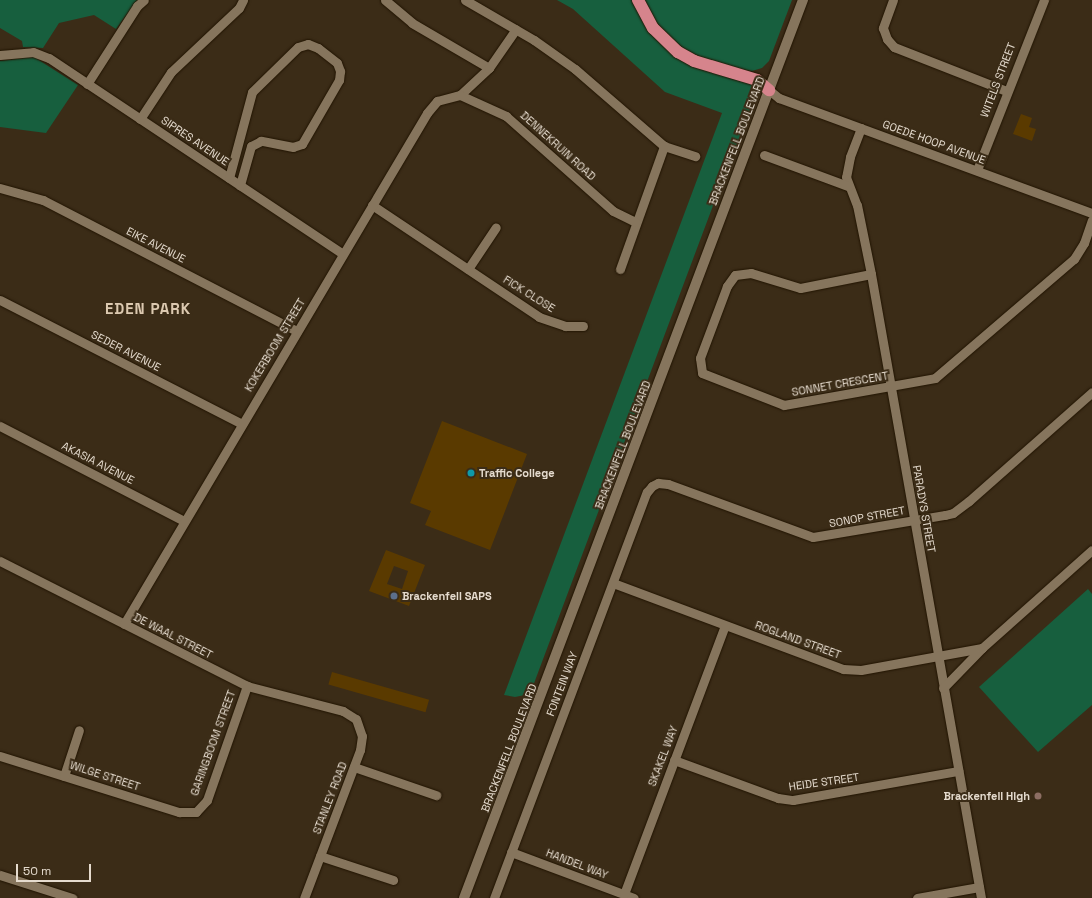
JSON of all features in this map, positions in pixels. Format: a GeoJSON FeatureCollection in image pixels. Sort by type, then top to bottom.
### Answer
{"type":"FeatureCollection","features":[{"type":"Feature","properties":{"kind":"highway"},"geometry":{"type":"LineString","coordinates":[[638,0],[653,28],[678,52],[706,66],[757,80],[769,90]]}},
{"type":"Feature","properties":{"kind":"street"},"geometry":{"type":"LineString","coordinates":[[87,84],[137,6],[144,0]]}},
{"type":"Feature","properties":{"kind":"street"},"geometry":{"type":"LineString","coordinates":[[140,119],[171,72],[239,8],[243,0]]}},
{"type":"Feature","properties":{"kind":"street"},"geometry":{"type":"LineString","coordinates":[[385,0],[412,23],[489,68]]}},
{"type":"Feature","properties":{"kind":"street"},"geometry":{"type":"LineString","coordinates":[[465,0],[516,29],[547,49],[583,76],[635,124],[664,146],[695,156]]}},
{"type":"Feature","properties":{"kind":"street","name":"BRACKENFELL BOULEVARD"},"geometry":{"type":"LineString","coordinates":[[464,898],[804,0]]}},
{"type":"Feature","properties":{"kind":"street"},"geometry":{"type":"LineString","coordinates":[[893,0],[883,28],[887,39],[894,47],[1006,91]]}},
{"type":"Feature","properties":{"kind":"street","name":"WITELS STREET"},"geometry":{"type":"LineString","coordinates":[[977,170],[1006,91],[1044,0]]}},
{"type":"Feature","properties":{"kind":"street"},"geometry":{"type":"LineString","coordinates":[[460,95],[489,68],[516,29]]}},
{"type":"Feature","properties":{"kind":"street"},"geometry":{"type":"LineString","coordinates":[[229,178],[252,92],[298,47],[308,44],[318,48],[337,63],[340,71],[339,80],[302,144],[292,147],[261,141],[251,146],[240,185]]}},
{"type":"Feature","properties":{"kind":"street","name":"SIPRES AVENUE"},"geometry":{"type":"LineString","coordinates":[[0,55],[33,52],[49,58],[343,254]]}},
{"type":"Feature","properties":{"kind":"street","name":"GOEDE HOOP AVENUE"},"geometry":{"type":"LineString","coordinates":[[769,90],[779,98],[977,170],[1092,214]]}},
{"type":"Feature","properties":{"kind":"street","name":"KOKERBOOM STREET"},"geometry":{"type":"LineString","coordinates":[[124,624],[431,106],[442,98],[460,95]]}},
{"type":"Feature","properties":{"kind":"street","name":"DENNEKRUIN ROAD"},"geometry":{"type":"LineString","coordinates":[[460,95],[506,116],[613,211],[636,222]]}},
{"type":"Feature","properties":{"kind":"street","name":"PARADYS STREET"},"geometry":{"type":"LineString","coordinates":[[861,128],[850,157],[846,178],[848,186],[858,205],[871,274],[981,898]]}},
{"type":"Feature","properties":{"kind":"street"},"geometry":{"type":"LineString","coordinates":[[620,269],[664,146]]}},
{"type":"Feature","properties":{"kind":"street"},"geometry":{"type":"LineString","coordinates":[[764,155],[848,186]]}},
{"type":"Feature","properties":{"kind":"street","name":"EIKE AVENUE"},"geometry":{"type":"LineString","coordinates":[[0,188],[43,200],[297,331]]}},
{"type":"Feature","properties":{"kind":"street","name":"FICK CLOSE"},"geometry":{"type":"LineString","coordinates":[[372,206],[539,317],[565,326],[583,326]]}},
{"type":"Feature","properties":{"kind":"street","name":"SONNET CRESCENT"},"geometry":{"type":"LineString","coordinates":[[871,274],[800,288],[751,273],[735,275],[727,286],[699,364],[702,373],[708,377],[784,405],[935,378],[953,365],[1074,259],[1084,243],[1092,220]]}},
{"type":"Feature","properties":{"kind":"street"},"geometry":{"type":"LineString","coordinates":[[468,269],[496,227]]}},
{"type":"Feature","properties":{"kind":"street","name":"SEDER AVENUE"},"geometry":{"type":"LineString","coordinates":[[0,300],[242,424]]}},
{"type":"Feature","properties":{"kind":"street","name":"SONOP STREET"},"geometry":{"type":"LineString","coordinates":[[658,483],[678,487],[813,537],[945,515],[959,509],[1092,392]]}},
{"type":"Feature","properties":{"kind":"street","name":"AKASIA AVENUE"},"geometry":{"type":"LineString","coordinates":[[0,426],[184,521]]}},
{"type":"Feature","properties":{"kind":"street","name":"FONTEIN WAY"},"geometry":{"type":"LineString","coordinates":[[494,898],[647,492],[658,483]]}},
{"type":"Feature","properties":{"kind":"street"},"geometry":{"type":"LineString","coordinates":[[943,688],[982,648],[1092,550]]}},
{"type":"Feature","properties":{"kind":"street","name":"DE WAAL STREET"},"geometry":{"type":"LineString","coordinates":[[1,564],[246,686],[343,711]]}},
{"type":"Feature","properties":{"kind":"street","name":"ROGLAND STREET"},"geometry":{"type":"LineString","coordinates":[[613,583],[830,665],[852,670],[982,648]]}},
{"type":"Feature","properties":{"kind":"street","name":"SKAKEL WAY"},"geometry":{"type":"LineString","coordinates":[[624,894],[725,626]]}},
{"type":"Feature","properties":{"kind":"street","name":"GARINGBOOM STREET"},"geometry":{"type":"LineString","coordinates":[[201,808],[207,800],[246,686]]}},
{"type":"Feature","properties":{"kind":"street","name":"STANLEY ROAD"},"geometry":{"type":"LineString","coordinates":[[304,898],[354,767],[362,742],[361,731],[356,719],[343,711]]}},
{"type":"Feature","properties":{"kind":"street"},"geometry":{"type":"LineString","coordinates":[[64,776],[79,730]]}},
{"type":"Feature","properties":{"kind":"street","name":"WILGE STREET"},"geometry":{"type":"LineString","coordinates":[[0,756],[179,812],[188,814],[201,808]]}},
{"type":"Feature","properties":{"kind":"street","name":"HEIDE STREET"},"geometry":{"type":"LineString","coordinates":[[674,760],[778,798],[793,800],[958,772]]}},
{"type":"Feature","properties":{"kind":"street"},"geometry":{"type":"LineString","coordinates":[[354,767],[436,795]]}},
{"type":"Feature","properties":{"kind":"street","name":"HANDEL WAY"},"geometry":{"type":"LineString","coordinates":[[511,852],[634,898]]}},
{"type":"Feature","properties":{"kind":"street"},"geometry":{"type":"LineString","coordinates":[[320,856],[393,880]]}},
{"type":"Feature","properties":{"kind":"street"},"geometry":{"type":"LineString","coordinates":[[0,875],[72,898]]}},
{"type":"Feature","properties":{"kind":"street"},"geometry":{"type":"LineString","coordinates":[[917,898],[979,887]]}},
{"type":"Feature","properties":{"kind":"green space"},"geometry":{"type":"Polygon","coordinates":[[[0,0],[137,0],[116,29],[94,15],[59,23],[43,48],[23,47],[22,41],[0,28],[0,0]]]}},
{"type":"Feature","properties":{"kind":"green space"},"geometry":{"type":"Polygon","coordinates":[[[557,0],[634,0],[692,65],[753,84],[757,94],[743,137],[729,163],[530,694],[515,697],[504,695],[722,113],[665,92],[573,9],[557,0]]]}},
{"type":"Feature","properties":{"kind":"green space"},"geometry":{"type":"Polygon","coordinates":[[[643,0],[792,0],[769,61],[762,68],[752,71],[715,64],[682,48],[656,22],[643,0]]]}},
{"type":"Feature","properties":{"kind":"green space"},"geometry":{"type":"Polygon","coordinates":[[[34,57],[78,85],[46,133],[0,127],[0,61],[34,57]]]}},
{"type":"Feature","properties":{"kind":"green space"},"geometry":{"type":"Polygon","coordinates":[[[1088,589],[1092,594],[1092,705],[1038,752],[979,687],[1088,589]]]}},
{"type":"Feature","properties":{"kind":"building"},"geometry":{"type":"Polygon","coordinates":[[[1021,114],[1032,118],[1029,127],[1036,129],[1032,141],[1013,134],[1021,114]]]}},
{"type":"Feature","properties":{"kind":"building","name":"Traffic College"},"geometry":{"type":"Polygon","coordinates":[[[442,421],[527,454],[490,550],[425,525],[431,511],[410,503],[442,421]]]}},
{"type":"Feature","properties":{"kind":"building"},"geometry":{"type":"Polygon","coordinates":[[[386,550],[425,565],[409,606],[369,591],[386,550]],[[394,566],[387,584],[402,589],[408,571],[394,566]]]}},
{"type":"Feature","properties":{"kind":"building"},"geometry":{"type":"Polygon","coordinates":[[[332,672],[429,700],[426,712],[328,684],[332,672]]]}},
{"type":"Feature","properties":{"kind":"place","name":"Traffic College"},"geometry":{"type":"Point","coordinates":[471,473]}},
{"type":"Feature","properties":{"kind":"place","name":"Brackenfell SAPS"},"geometry":{"type":"Point","coordinates":[394,596]}},
{"type":"Feature","properties":{"kind":"place","name":"Brackenfell High"},"geometry":{"type":"Point","coordinates":[1038,796]}},
{"type":"Feature","properties":{"kind":"district","name":"EDEN PARK"},"geometry":{"type":"Point","coordinates":[148,309]}}]}
